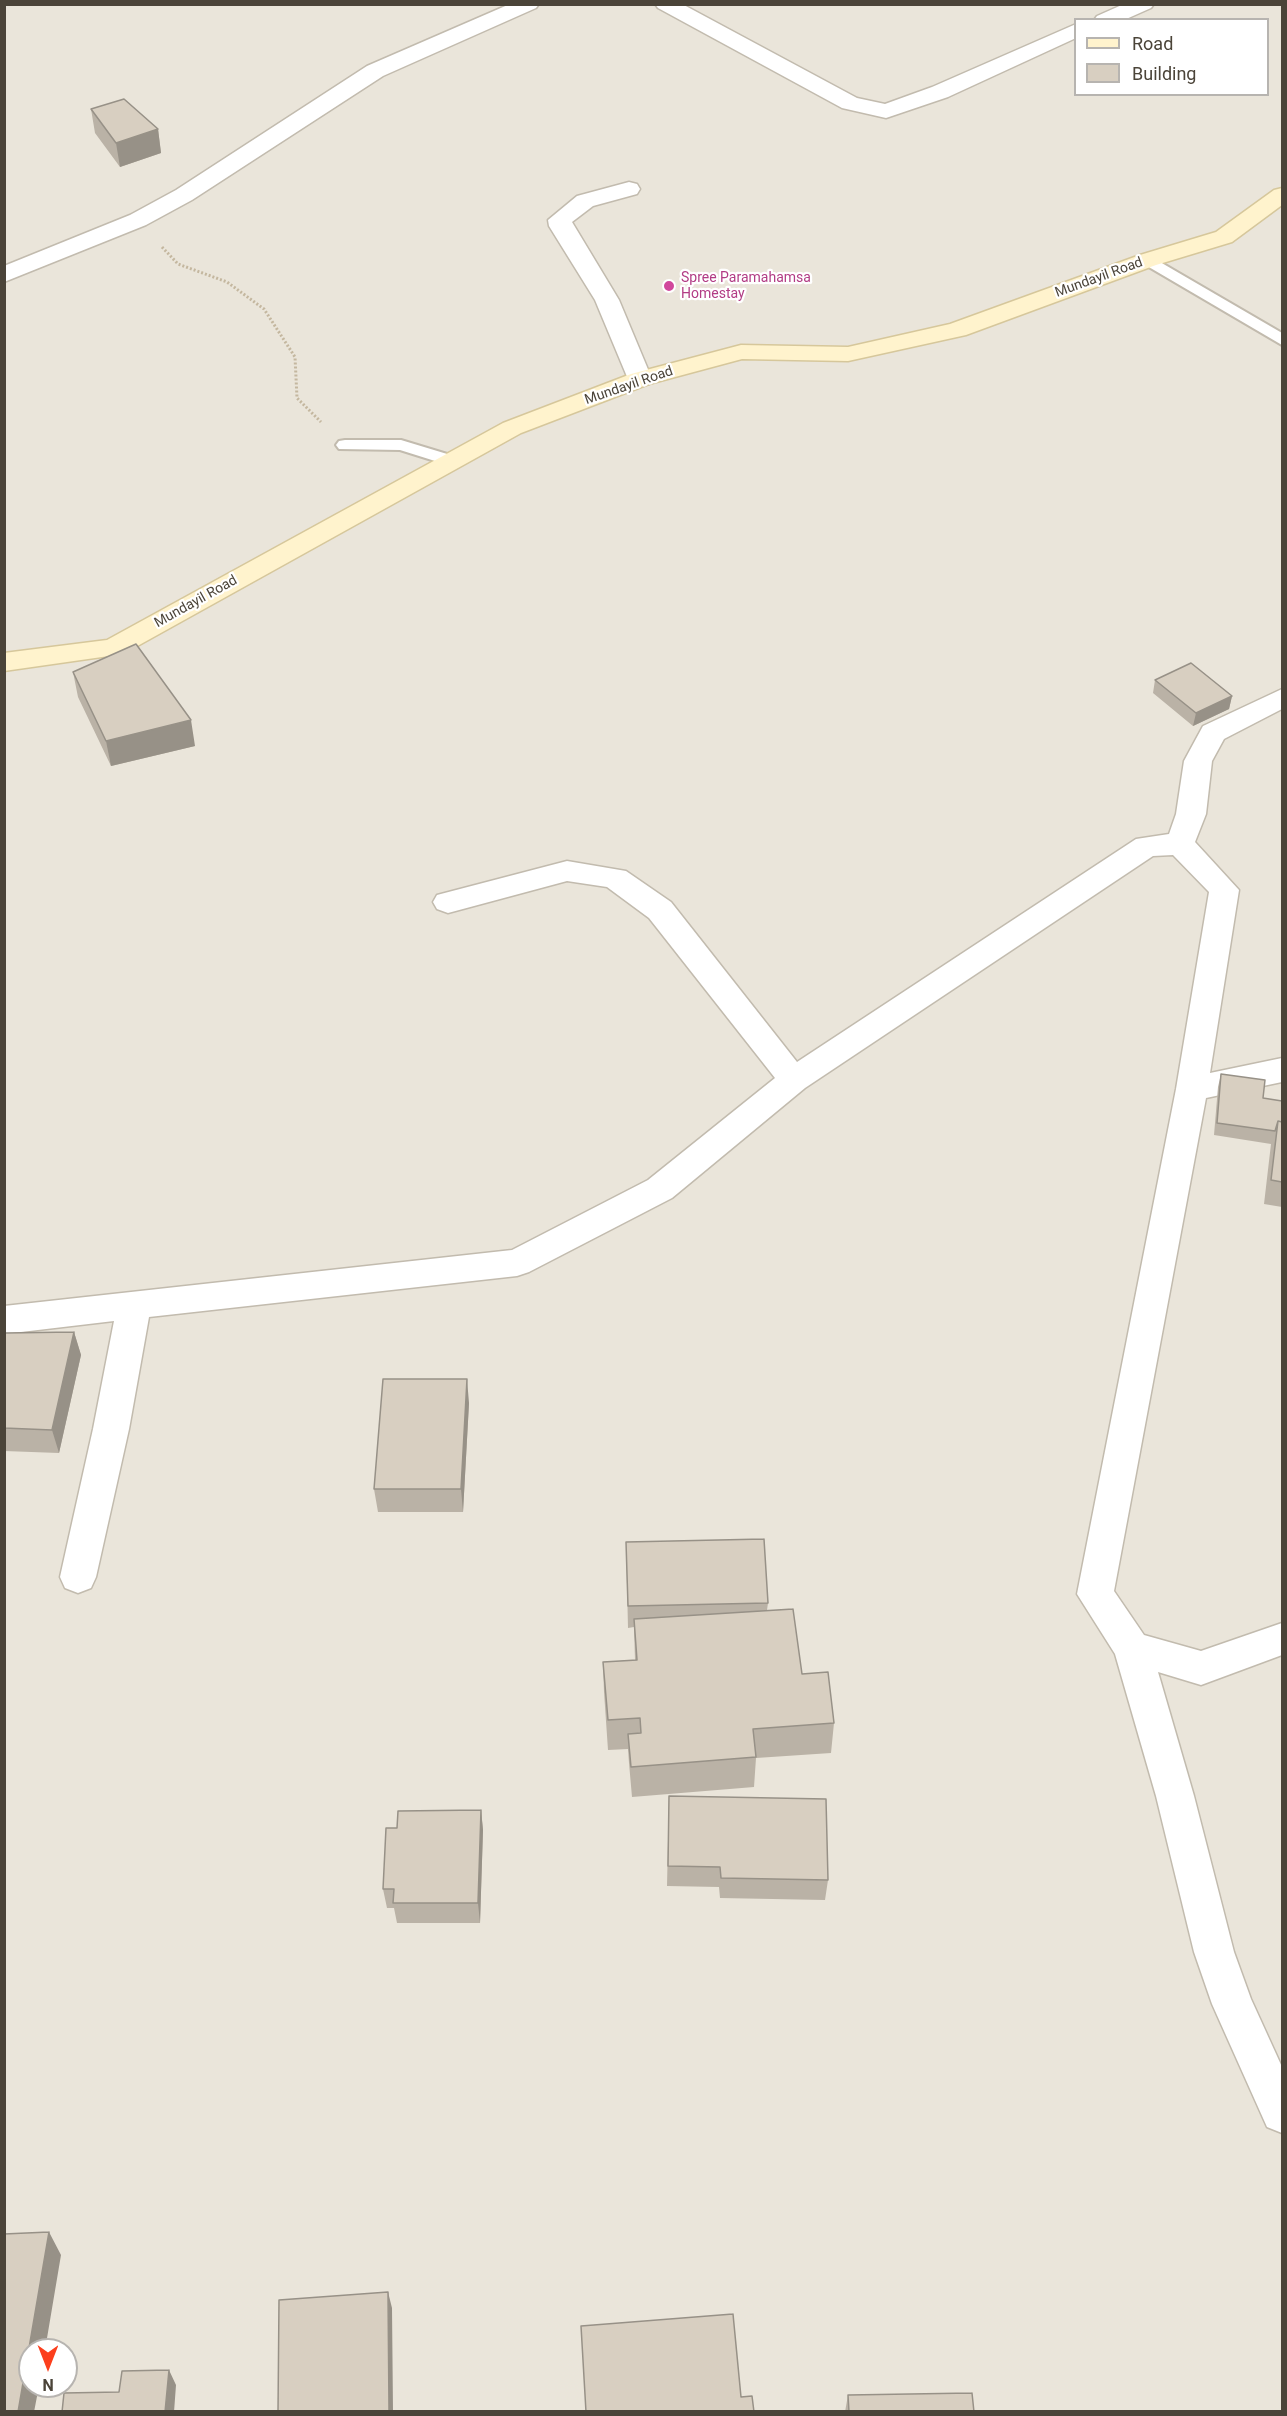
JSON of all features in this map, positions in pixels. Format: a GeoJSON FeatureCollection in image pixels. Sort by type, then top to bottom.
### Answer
{"type":"FeatureCollection","features":[{"type":"Feature","properties":{"kind":"main road","name":"Mundayil Road"},"geometry":{"type":"LineString","coordinates":[[4,662],[113,648],[512,428],[640,379],[741,352],[848,354],[957,330],[1148,260],[1224,237],[1282,195]]}},
{"type":"Feature","properties":{"kind":"street"},"geometry":{"type":"LineString","coordinates":[[4,275],[138,220],[184,195],[375,71],[529,4]]}},
{"type":"Feature","properties":{"kind":"street"},"geometry":{"type":"LineString","coordinates":[[665,4],[850,103],[886,111],[940,92],[1074,31]]}},
{"type":"Feature","properties":{"kind":"street"},"geometry":{"type":"LineString","coordinates":[[1109,18],[1144,4]]}},
{"type":"Feature","properties":{"kind":"street"},"geometry":{"type":"LineString","coordinates":[[628,189],[585,201],[560,220],[561,226],[607,300],[640,379]]}},
{"type":"Feature","properties":{"kind":"street"},"geometry":{"type":"LineString","coordinates":[[1180,844],[1191,814],[1198,761],[1213,733],[1282,698]]}},
{"type":"Feature","properties":{"kind":"street"},"geometry":{"type":"LineString","coordinates":[[4,1320],[517,1263],[660,1189],[794,1080],[1146,846],[1180,844],[1224,890],[1192,1089],[1095,1594],[1132,1648],[1175,1797],[1214,1952],[1232,2004],[1282,2112]]}},
{"type":"Feature","properties":{"kind":"street"},"geometry":{"type":"LineString","coordinates":[[448,902],[567,870],[615,878],[660,910],[794,1080]]}},
{"type":"Feature","properties":{"kind":"street"},"geometry":{"type":"LineString","coordinates":[[1192,1089],[1282,1070]]}},
{"type":"Feature","properties":{"kind":"street"},"geometry":{"type":"LineString","coordinates":[[78,1577],[111,1429],[134,1306]]}},
{"type":"Feature","properties":{"kind":"street"},"geometry":{"type":"LineString","coordinates":[[1132,1648],[1201,1668],[1282,1639]]}},
{"type":"Feature","properties":{"kind":"lane"},"geometry":{"type":"LineString","coordinates":[[1148,260],[1282,340]]}},
{"type":"Feature","properties":{"kind":"lane"},"geometry":{"type":"LineString","coordinates":[[345,446],[401,446],[451,461]]}},
{"type":"Feature","properties":{"kind":"path"},"geometry":{"type":"LineString","coordinates":[[138,220],[178,264],[227,282],[264,309],[296,357],[297,398],[345,446]]}},
{"type":"Feature","properties":{"kind":"shaded area"},"geometry":{"type":"Polygon","coordinates":[[[5,5],[1282,5],[1282,2411],[5,2411],[5,5]]]}},
{"type":"Feature","properties":{"kind":"building"},"geometry":{"type":"Polygon","coordinates":[[[124,99],[158,129],[116,143],[91,109],[124,99]]]}},
{"type":"Feature","properties":{"kind":"building"},"geometry":{"type":"Polygon","coordinates":[[[136,644],[191,720],[106,741],[73,672],[136,644]]]}},
{"type":"Feature","properties":{"kind":"building"},"geometry":{"type":"Polygon","coordinates":[[[1191,663],[1232,696],[1196,713],[1155,680],[1191,663]]]}},
{"type":"Feature","properties":{"kind":"building"},"geometry":{"type":"Polygon","coordinates":[[[1221,1074],[1265,1080],[1263,1098],[1282,1101],[1282,1122],[1278,1121],[1275,1131],[1217,1123],[1221,1074]]]}},
{"type":"Feature","properties":{"kind":"building"},"geometry":{"type":"Polygon","coordinates":[[[1278,1121],[1282,1122],[1282,1182],[1271,1180],[1278,1121]]]}},
{"type":"Feature","properties":{"kind":"building"},"geometry":{"type":"Polygon","coordinates":[[[74,1332],[52,1430],[4,1428],[5,1333],[74,1332]]]}},
{"type":"Feature","properties":{"kind":"building"},"geometry":{"type":"Polygon","coordinates":[[[383,1379],[467,1379],[461,1489],[374,1489],[383,1379]]]}},
{"type":"Feature","properties":{"kind":"building"},"geometry":{"type":"Polygon","coordinates":[[[764,1539],[768,1603],[628,1606],[626,1542],[764,1539]]]}},
{"type":"Feature","properties":{"kind":"building"},"geometry":{"type":"Polygon","coordinates":[[[793,1609],[802,1674],[828,1672],[834,1723],[753,1729],[756,1757],[631,1767],[628,1734],[641,1733],[640,1718],[608,1720],[603,1662],[637,1660],[634,1619],[793,1609]]]}},
{"type":"Feature","properties":{"kind":"building"},"geometry":{"type":"Polygon","coordinates":[[[669,1796],[826,1799],[828,1880],[721,1878],[720,1867],[668,1866],[669,1796]]]}},
{"type":"Feature","properties":{"kind":"building"},"geometry":{"type":"Polygon","coordinates":[[[481,1810],[478,1903],[393,1903],[394,1889],[383,1889],[386,1828],[397,1828],[398,1811],[481,1810]]]}},
{"type":"Feature","properties":{"kind":"building"},"geometry":{"type":"Polygon","coordinates":[[[49,2232],[31,2338],[18,2338],[18,2398],[20,2398],[18,2412],[4,2412],[4,2234],[49,2232]]]}},
{"type":"Feature","properties":{"kind":"building"},"geometry":{"type":"Polygon","coordinates":[[[388,2292],[389,2412],[278,2412],[279,2300],[388,2292]]]}},
{"type":"Feature","properties":{"kind":"building"},"geometry":{"type":"Polygon","coordinates":[[[733,2314],[741,2397],[752,2396],[754,2412],[586,2412],[581,2326],[733,2314]]]}},
{"type":"Feature","properties":{"kind":"building"},"geometry":{"type":"Polygon","coordinates":[[[169,2370],[165,2412],[62,2412],[63,2398],[78,2398],[78,2393],[119,2392],[122,2371],[169,2370]]]}},
{"type":"Feature","properties":{"kind":"building"},"geometry":{"type":"Polygon","coordinates":[[[972,2393],[974,2412],[849,2412],[848,2395],[972,2393]]]}},
{"type":"Feature","properties":{"kind":"place","name":"Spree Paramahamsa Homestay"},"geometry":{"type":"Point","coordinates":[669,286]}}]}
